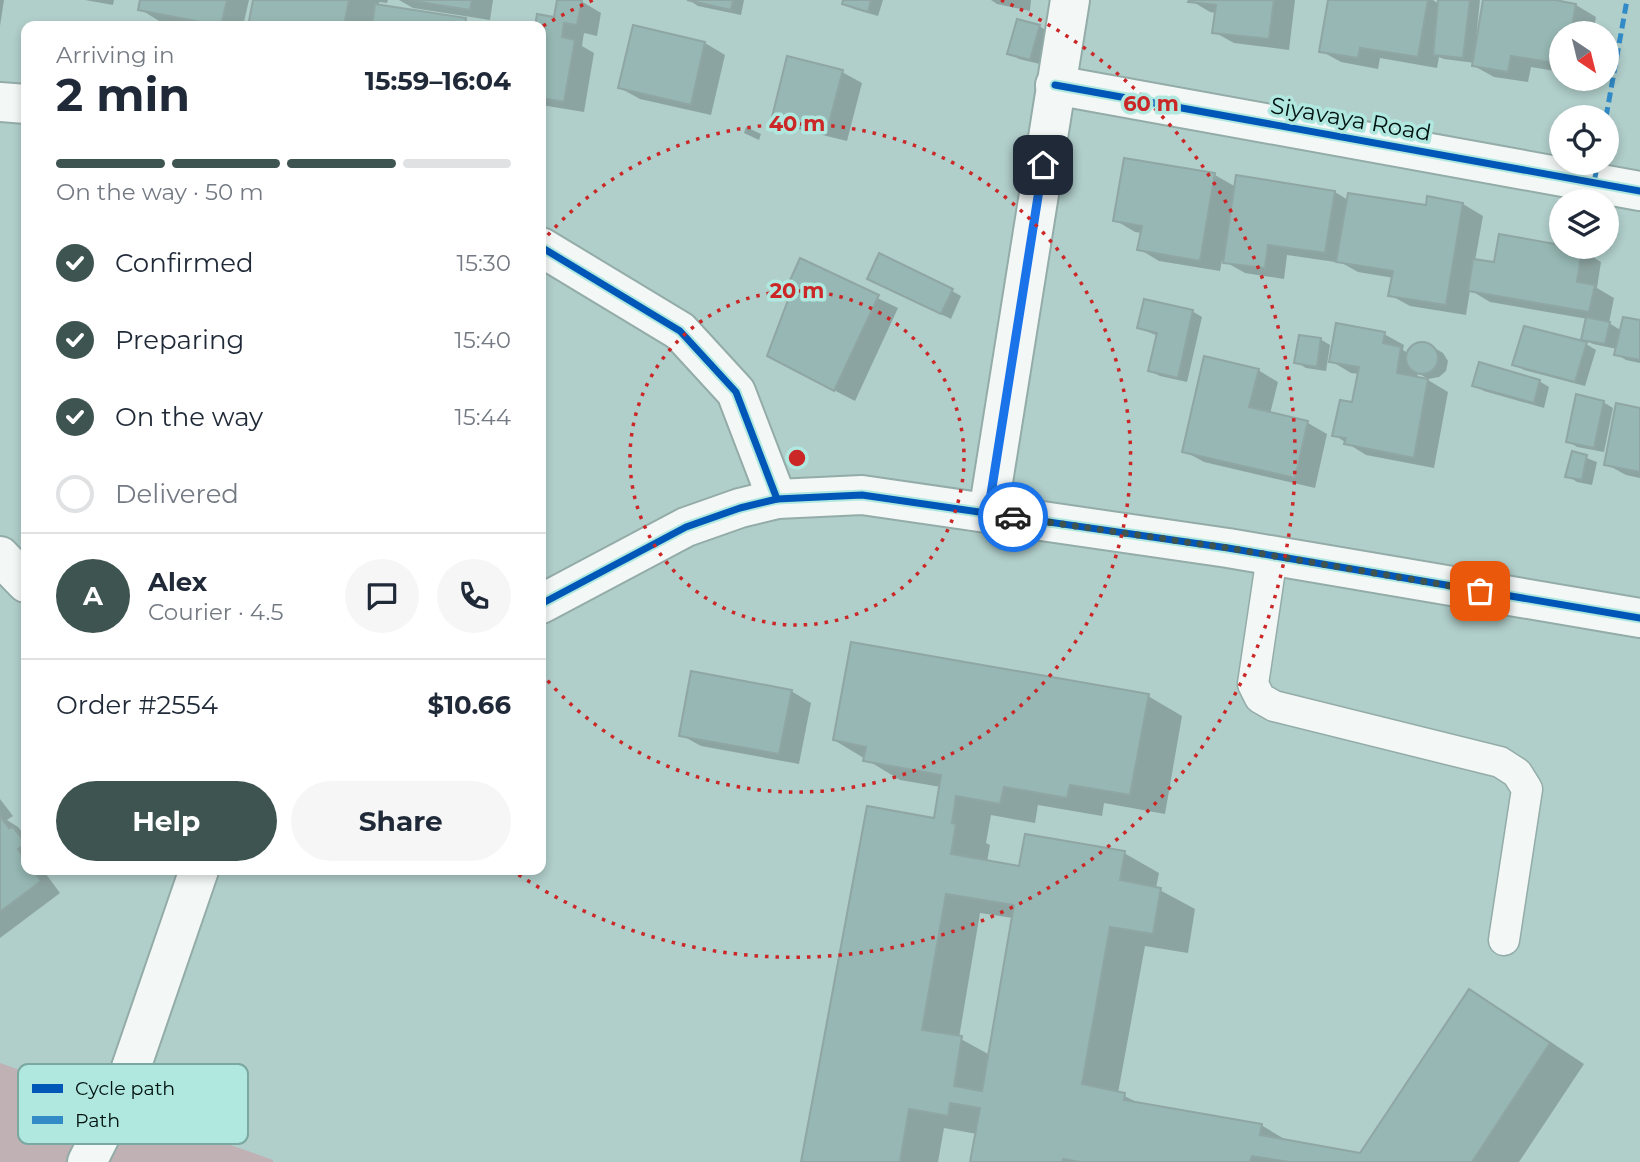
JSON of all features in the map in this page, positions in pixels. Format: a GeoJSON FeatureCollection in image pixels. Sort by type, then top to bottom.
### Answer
{"type":"FeatureCollection","features":[{"type":"Feature","properties":{"kind":"street"},"geometry":{"type":"LineString","coordinates":[[988,513],[1070,0]]}},
{"type":"Feature","properties":{"kind":"street","name":"Siyavaya Road"},"geometry":{"type":"LineString","coordinates":[[1055,85],[1640,191]]}},
{"type":"Feature","properties":{"kind":"street"},"geometry":{"type":"LineString","coordinates":[[0,102],[21,104]]}},
{"type":"Feature","properties":{"kind":"street"},"geometry":{"type":"LineString","coordinates":[[546,250],[680,331],[736,392],[777,499]]}},
{"type":"Feature","properties":{"kind":"street"},"geometry":{"type":"LineString","coordinates":[[546,601],[686,527],[740,508],[777,499],[862,495],[1272,556],[1640,618]]}},
{"type":"Feature","properties":{"kind":"street"},"geometry":{"type":"LineString","coordinates":[[0,555],[21,578]]}},
{"type":"Feature","properties":{"kind":"street"},"geometry":{"type":"LineString","coordinates":[[132,1064],[197,875]]}},
{"type":"Feature","properties":{"kind":"street"},"geometry":{"type":"LineString","coordinates":[[87,1162],[96,1144]]}},
{"type":"Feature","properties":{"kind":"lane"},"geometry":{"type":"LineString","coordinates":[[1272,556],[1253,684],[1259,698],[1274,706],[1500,762],[1517,773],[1527,789],[1504,940]]}},
{"type":"Feature","properties":{"kind":"shaded area"},"geometry":{"type":"Polygon","coordinates":[[[0,1063],[18,1069],[18,1144],[228,1144],[273,1160],[273,1162],[0,1162],[0,1063]]]}},
{"type":"Feature","properties":{"kind":"building"},"geometry":{"type":"Polygon","coordinates":[[[140,0],[227,0],[222,21],[195,21],[138,10],[140,0]]]}},
{"type":"Feature","properties":{"kind":"building"},"geometry":{"type":"Polygon","coordinates":[[[253,0],[349,0],[345,21],[249,21],[253,0]]]}},
{"type":"Feature","properties":{"kind":"building"},"geometry":{"type":"Polygon","coordinates":[[[408,0],[472,0],[470,10],[408,0]]]}},
{"type":"Feature","properties":{"kind":"building"},"geometry":{"type":"Polygon","coordinates":[[[557,0],[582,0],[577,25],[564,23],[562,37],[575,40],[564,102],[546,99],[546,21],[536,21],[537,14],[554,17],[557,0]]]}},
{"type":"Feature","properties":{"kind":"building"},"geometry":{"type":"Polygon","coordinates":[[[687,0],[733,0],[731,10],[687,0]]]}},
{"type":"Feature","properties":{"kind":"building"},"geometry":{"type":"Polygon","coordinates":[[[843,0],[871,0],[868,12],[842,4],[843,0]]]}},
{"type":"Feature","properties":{"kind":"building"},"geometry":{"type":"Polygon","coordinates":[[[1274,0],[1269,39],[1212,33],[1216,5],[1188,2],[1274,0]]]}},
{"type":"Feature","properties":{"kind":"building"},"geometry":{"type":"Polygon","coordinates":[[[1328,0],[1428,0],[1418,57],[1360,48],[1358,58],[1319,52],[1328,0]]]}},
{"type":"Feature","properties":{"kind":"building"},"geometry":{"type":"Polygon","coordinates":[[[1438,0],[1470,0],[1463,58],[1433,55],[1438,0]]]}},
{"type":"Feature","properties":{"kind":"building"},"geometry":{"type":"Polygon","coordinates":[[[1483,0],[1555,0],[1576,4],[1573,21],[1549,21],[1549,62],[1511,56],[1508,72],[1472,66],[1483,0]]]}},
{"type":"Feature","properties":{"kind":"building"},"geometry":{"type":"Polygon","coordinates":[[[375,4],[466,18],[466,21],[373,21],[375,4]]]}},
{"type":"Feature","properties":{"kind":"building"},"geometry":{"type":"Polygon","coordinates":[[[1017,19],[1040,25],[1030,60],[1007,54],[1017,19]]]}},
{"type":"Feature","properties":{"kind":"building"},"geometry":{"type":"Polygon","coordinates":[[[633,25],[705,42],[691,105],[618,88],[633,25]]]}},
{"type":"Feature","properties":{"kind":"building"},"geometry":{"type":"Polygon","coordinates":[[[787,56],[843,70],[827,131],[772,117],[787,56]]]}},
{"type":"Feature","properties":{"kind":"building"},"geometry":{"type":"Polygon","coordinates":[[[1124,158],[1215,173],[1200,261],[1137,250],[1142,226],[1113,221],[1124,158]]]}},
{"type":"Feature","properties":{"kind":"building"},"geometry":{"type":"Polygon","coordinates":[[[1236,175],[1335,191],[1325,253],[1268,245],[1265,268],[1223,263],[1236,175]]]}},
{"type":"Feature","properties":{"kind":"building"},"geometry":{"type":"Polygon","coordinates":[[[1348,193],[1426,205],[1427,196],[1463,203],[1446,305],[1388,296],[1393,271],[1336,262],[1348,193]]]}},
{"type":"Feature","properties":{"kind":"building"},"geometry":{"type":"Polygon","coordinates":[[[1499,234],[1549,243],[1549,259],[1580,259],[1577,282],[1595,285],[1589,312],[1468,291],[1473,259],[1494,262],[1499,234]]]}},
{"type":"Feature","properties":{"kind":"building"},"geometry":{"type":"Polygon","coordinates":[[[879,253],[953,289],[941,314],[867,279],[879,253]]]}},
{"type":"Feature","properties":{"kind":"building"},"geometry":{"type":"Polygon","coordinates":[[[800,258],[879,295],[834,391],[767,356],[788,300],[782,298],[800,258]]]}},
{"type":"Feature","properties":{"kind":"building"},"geometry":{"type":"Polygon","coordinates":[[[1144,299],[1193,310],[1178,378],[1148,371],[1157,333],[1137,328],[1144,299]]]}},
{"type":"Feature","properties":{"kind":"building"},"geometry":{"type":"Polygon","coordinates":[[[1586,317],[1610,322],[1605,344],[1581,340],[1586,317]]]}},
{"type":"Feature","properties":{"kind":"building"},"geometry":{"type":"Polygon","coordinates":[[[1623,317],[1640,320],[1640,360],[1614,355],[1623,317]]]}},
{"type":"Feature","properties":{"kind":"building"},"geometry":{"type":"Polygon","coordinates":[[[1336,323],[1385,332],[1383,343],[1401,347],[1397,373],[1428,379],[1414,458],[1344,444],[1346,438],[1332,436],[1340,400],[1352,402],[1359,367],[1329,362],[1336,323]]]}},
{"type":"Feature","properties":{"kind":"building"},"geometry":{"type":"Polygon","coordinates":[[[1524,326],[1587,342],[1575,382],[1512,365],[1524,326]]]}},
{"type":"Feature","properties":{"kind":"building"},"geometry":{"type":"Polygon","coordinates":[[[1299,335],[1321,338],[1317,367],[1294,363],[1299,335]]]}},
{"type":"Feature","properties":{"kind":"building"},"geometry":{"type":"Polygon","coordinates":[[[1422,342],[1434,346],[1438,358],[1434,370],[1422,374],[1410,370],[1406,358],[1410,346],[1422,342]]]}},
{"type":"Feature","properties":{"kind":"building"},"geometry":{"type":"Polygon","coordinates":[[[1204,356],[1259,369],[1249,407],[1308,421],[1295,478],[1182,452],[1204,356]]]}},
{"type":"Feature","properties":{"kind":"building"},"geometry":{"type":"Polygon","coordinates":[[[1479,362],[1540,380],[1534,403],[1472,386],[1479,362]]]}},
{"type":"Feature","properties":{"kind":"building"},"geometry":{"type":"Polygon","coordinates":[[[1576,394],[1604,401],[1594,448],[1566,442],[1576,394]]]}},
{"type":"Feature","properties":{"kind":"building"},"geometry":{"type":"Polygon","coordinates":[[[1616,403],[1640,408],[1640,472],[1604,465],[1616,403]]]}},
{"type":"Feature","properties":{"kind":"building"},"geometry":{"type":"Polygon","coordinates":[[[1572,451],[1587,455],[1582,480],[1565,477],[1572,451]]]}},
{"type":"Feature","properties":{"kind":"building"},"geometry":{"type":"Polygon","coordinates":[[[851,642],[1149,694],[1130,795],[1070,785],[1067,798],[1004,787],[1000,804],[956,796],[952,823],[956,824],[951,854],[1019,866],[1025,834],[1125,851],[1120,880],[1161,888],[1153,934],[1110,927],[1082,1084],[1125,1093],[1124,1100],[1262,1124],[1260,1135],[1360,1153],[1469,989],[1550,1043],[1472,1162],[1289,1162],[1252,1156],[1250,1162],[1080,1162],[1063,1159],[1062,1162],[970,1162],[980,1108],[950,1103],[948,1116],[909,1109],[900,1162],[801,1162],[867,806],[934,818],[941,775],[863,761],[866,747],[833,740],[851,642]],[[946,894],[922,1030],[962,1036],[954,1086],[982,1091],[1014,905],[946,894]]]}},
{"type":"Feature","properties":{"kind":"building"},"geometry":{"type":"Polygon","coordinates":[[[691,671],[792,690],[779,754],[679,736],[691,671]]]}},
{"type":"Feature","properties":{"kind":"building"},"geometry":{"type":"Polygon","coordinates":[[[0,816],[9,828],[13,827],[21,837],[21,847],[18,849],[21,854],[21,875],[37,875],[41,881],[0,912],[0,816]]]}},
{"type":"Feature","properties":{"kind":"marked path"},"geometry":{"type":"LineString","coordinates":[[1608,105],[1627,0]]}},
{"type":"Feature","properties":{"kind":"marked path"},"geometry":{"type":"LineString","coordinates":[[1594,182],[1595,175]]}},
{"type":"Feature","properties":{"kind":"cycle path"},"geometry":{"type":"LineString","coordinates":[[1055,85],[1640,191]]}},
{"type":"Feature","properties":{"kind":"cycle path"},"geometry":{"type":"LineString","coordinates":[[546,250],[680,331],[736,392],[777,499]]}},
{"type":"Feature","properties":{"kind":"cycle path"},"geometry":{"type":"LineString","coordinates":[[546,601],[686,527],[740,508],[777,499],[862,495],[1228,548],[1640,618]]}},
{"type":"Feature","properties":{"kind":"way so far"},"geometry":{"type":"LineString","coordinates":[[1013,517],[1228,548],[1480,591]]}},
{"type":"Feature","properties":{"kind":"route"},"geometry":{"type":"LineString","coordinates":[[1013,517],[988,513],[1043,165]]}}]}
